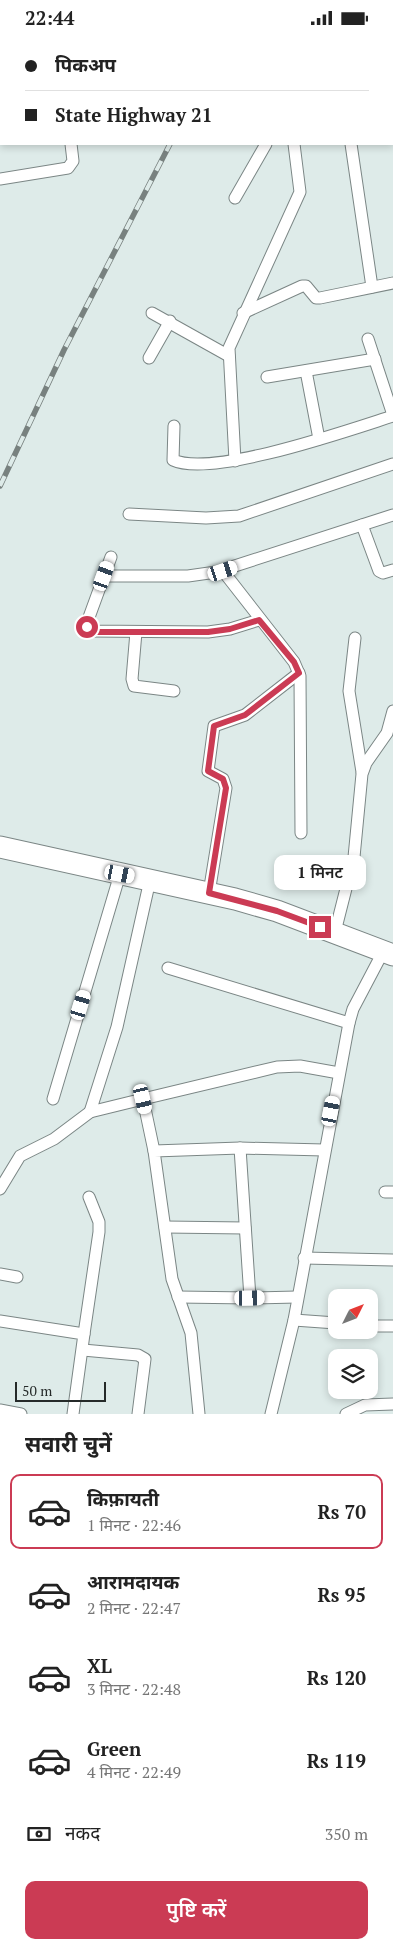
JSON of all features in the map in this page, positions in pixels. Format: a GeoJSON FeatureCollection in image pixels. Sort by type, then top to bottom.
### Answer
{"type":"FeatureCollection","features":[{"type":"Feature","properties":{"kind":"highway"},"geometry":{"type":"LineString","coordinates":[[0,847],[209,893],[277,911],[388,954]]}},
{"type":"Feature","properties":{"kind":"street"},"geometry":{"type":"LineString","coordinates":[[0,179],[68,168],[73,161],[71,145]]}},
{"type":"Feature","properties":{"kind":"street"},"geometry":{"type":"LineString","coordinates":[[235,198],[265,145]]}},
{"type":"Feature","properties":{"kind":"street"},"geometry":{"type":"LineString","coordinates":[[235,461],[229,356],[232,336],[300,192],[294,145]]}},
{"type":"Feature","properties":{"kind":"street"},"geometry":{"type":"LineString","coordinates":[[351,145],[372,287]]}},
{"type":"Feature","properties":{"kind":"street"},"geometry":{"type":"LineString","coordinates":[[243,313],[302,286],[306,286],[316,298],[393,283]]}},
{"type":"Feature","properties":{"kind":"street"},"geometry":{"type":"LineString","coordinates":[[152,313],[170,321],[229,356]]}},
{"type":"Feature","properties":{"kind":"street"},"geometry":{"type":"LineString","coordinates":[[149,358],[170,321]]}},
{"type":"Feature","properties":{"kind":"street"},"geometry":{"type":"LineString","coordinates":[[174,426],[173,460],[209,463],[235,461],[319,439],[393,416],[368,339]]}},
{"type":"Feature","properties":{"kind":"street"},"geometry":{"type":"LineString","coordinates":[[267,377],[375,359]]}},
{"type":"Feature","properties":{"kind":"street"},"geometry":{"type":"LineString","coordinates":[[306,371],[319,439]]}},
{"type":"Feature","properties":{"kind":"street"},"geometry":{"type":"LineString","coordinates":[[129,514],[206,518],[239,516],[393,464]]}},
{"type":"Feature","properties":{"kind":"street"},"geometry":{"type":"LineString","coordinates":[[104,576],[188,576],[223,571],[393,515]]}},
{"type":"Feature","properties":{"kind":"street"},"geometry":{"type":"LineString","coordinates":[[362,525],[379,571],[382,573],[393,570]]}},
{"type":"Feature","properties":{"kind":"street"},"geometry":{"type":"LineString","coordinates":[[111,557],[88,620],[87,627],[89,631],[218,631],[259,620]]}},
{"type":"Feature","properties":{"kind":"street"},"geometry":{"type":"LineString","coordinates":[[223,571],[259,620],[294,662],[299,673],[301,833]]}},
{"type":"Feature","properties":{"kind":"street"},"geometry":{"type":"LineString","coordinates":[[136,632],[132,679],[134,687],[174,691]]}},
{"type":"Feature","properties":{"kind":"street"},"geometry":{"type":"LineString","coordinates":[[335,932],[352,863],[362,773],[349,691],[355,638]]}},
{"type":"Feature","properties":{"kind":"street"},"geometry":{"type":"LineString","coordinates":[[209,893],[226,788],[223,779],[208,771],[214,726],[245,715],[299,673]]}},
{"type":"Feature","properties":{"kind":"street"},"geometry":{"type":"LineString","coordinates":[[362,773],[387,733],[393,711]]}},
{"type":"Feature","properties":{"kind":"street"},"geometry":{"type":"LineString","coordinates":[[53,1099],[120,874]]}},
{"type":"Feature","properties":{"kind":"street"},"geometry":{"type":"LineString","coordinates":[[90,1112],[117,1027],[150,880]]}},
{"type":"Feature","properties":{"kind":"street"},"geometry":{"type":"LineString","coordinates":[[272,1414],[294,1321],[304,1258],[349,1023],[353,1009],[388,954]]}},
{"type":"Feature","properties":{"kind":"street"},"geometry":{"type":"LineString","coordinates":[[168,968],[349,1023]]}},
{"type":"Feature","properties":{"kind":"street"},"geometry":{"type":"LineString","coordinates":[[0,1189],[20,1156],[54,1139],[90,1112],[277,1067],[300,1066],[339,1073]]}},
{"type":"Feature","properties":{"kind":"street"},"geometry":{"type":"LineString","coordinates":[[143,1099],[154,1151],[172,1279],[191,1333],[199,1414]]}},
{"type":"Feature","properties":{"kind":"street"},"geometry":{"type":"LineString","coordinates":[[154,1151],[240,1148],[324,1150]]}},
{"type":"Feature","properties":{"kind":"street"},"geometry":{"type":"LineString","coordinates":[[240,1148],[250,1298]]}},
{"type":"Feature","properties":{"kind":"street"},"geometry":{"type":"LineString","coordinates":[[73,1414],[100,1232],[99,1222],[89,1197]]}},
{"type":"Feature","properties":{"kind":"street"},"geometry":{"type":"LineString","coordinates":[[165,1227],[245,1228]]}},
{"type":"Feature","properties":{"kind":"street"},"geometry":{"type":"LineString","coordinates":[[304,1258],[393,1260]]}},
{"type":"Feature","properties":{"kind":"street"},"geometry":{"type":"LineString","coordinates":[[0,1274],[17,1277]]}},
{"type":"Feature","properties":{"kind":"street"},"geometry":{"type":"LineString","coordinates":[[178,1297],[297,1297]]}},
{"type":"Feature","properties":{"kind":"street"},"geometry":{"type":"LineString","coordinates":[[0,1321],[84,1334]]}},
{"type":"Feature","properties":{"kind":"street"},"geometry":{"type":"LineString","coordinates":[[294,1321],[328,1323]]}},
{"type":"Feature","properties":{"kind":"street"},"geometry":{"type":"LineString","coordinates":[[378,1326],[393,1327]]}},
{"type":"Feature","properties":{"kind":"street"},"geometry":{"type":"LineString","coordinates":[[83,1350],[138,1355],[145,1359],[138,1414]]}},
{"type":"Feature","properties":{"kind":"street"},"geometry":{"type":"LineString","coordinates":[[346,1414],[365,1405],[393,1404]]}},
{"type":"Feature","properties":{"kind":"street"},"geometry":{"type":"LineString","coordinates":[[0,1409],[21,1414]]}},
{"type":"Feature","properties":{"kind":"railway"},"geometry":{"type":"LineString","coordinates":[[0,486],[64,350],[169,145]]}},
{"type":"Feature","properties":{"kind":"route"},"geometry":{"type":"LineString","coordinates":[[87,627],[92,632],[208,632],[230,629],[259,620],[294,662],[299,673],[245,715],[228,722],[217,723],[214,726],[208,771],[211,774],[220,776],[226,788],[209,893],[277,911],[320,927]]}}]}
